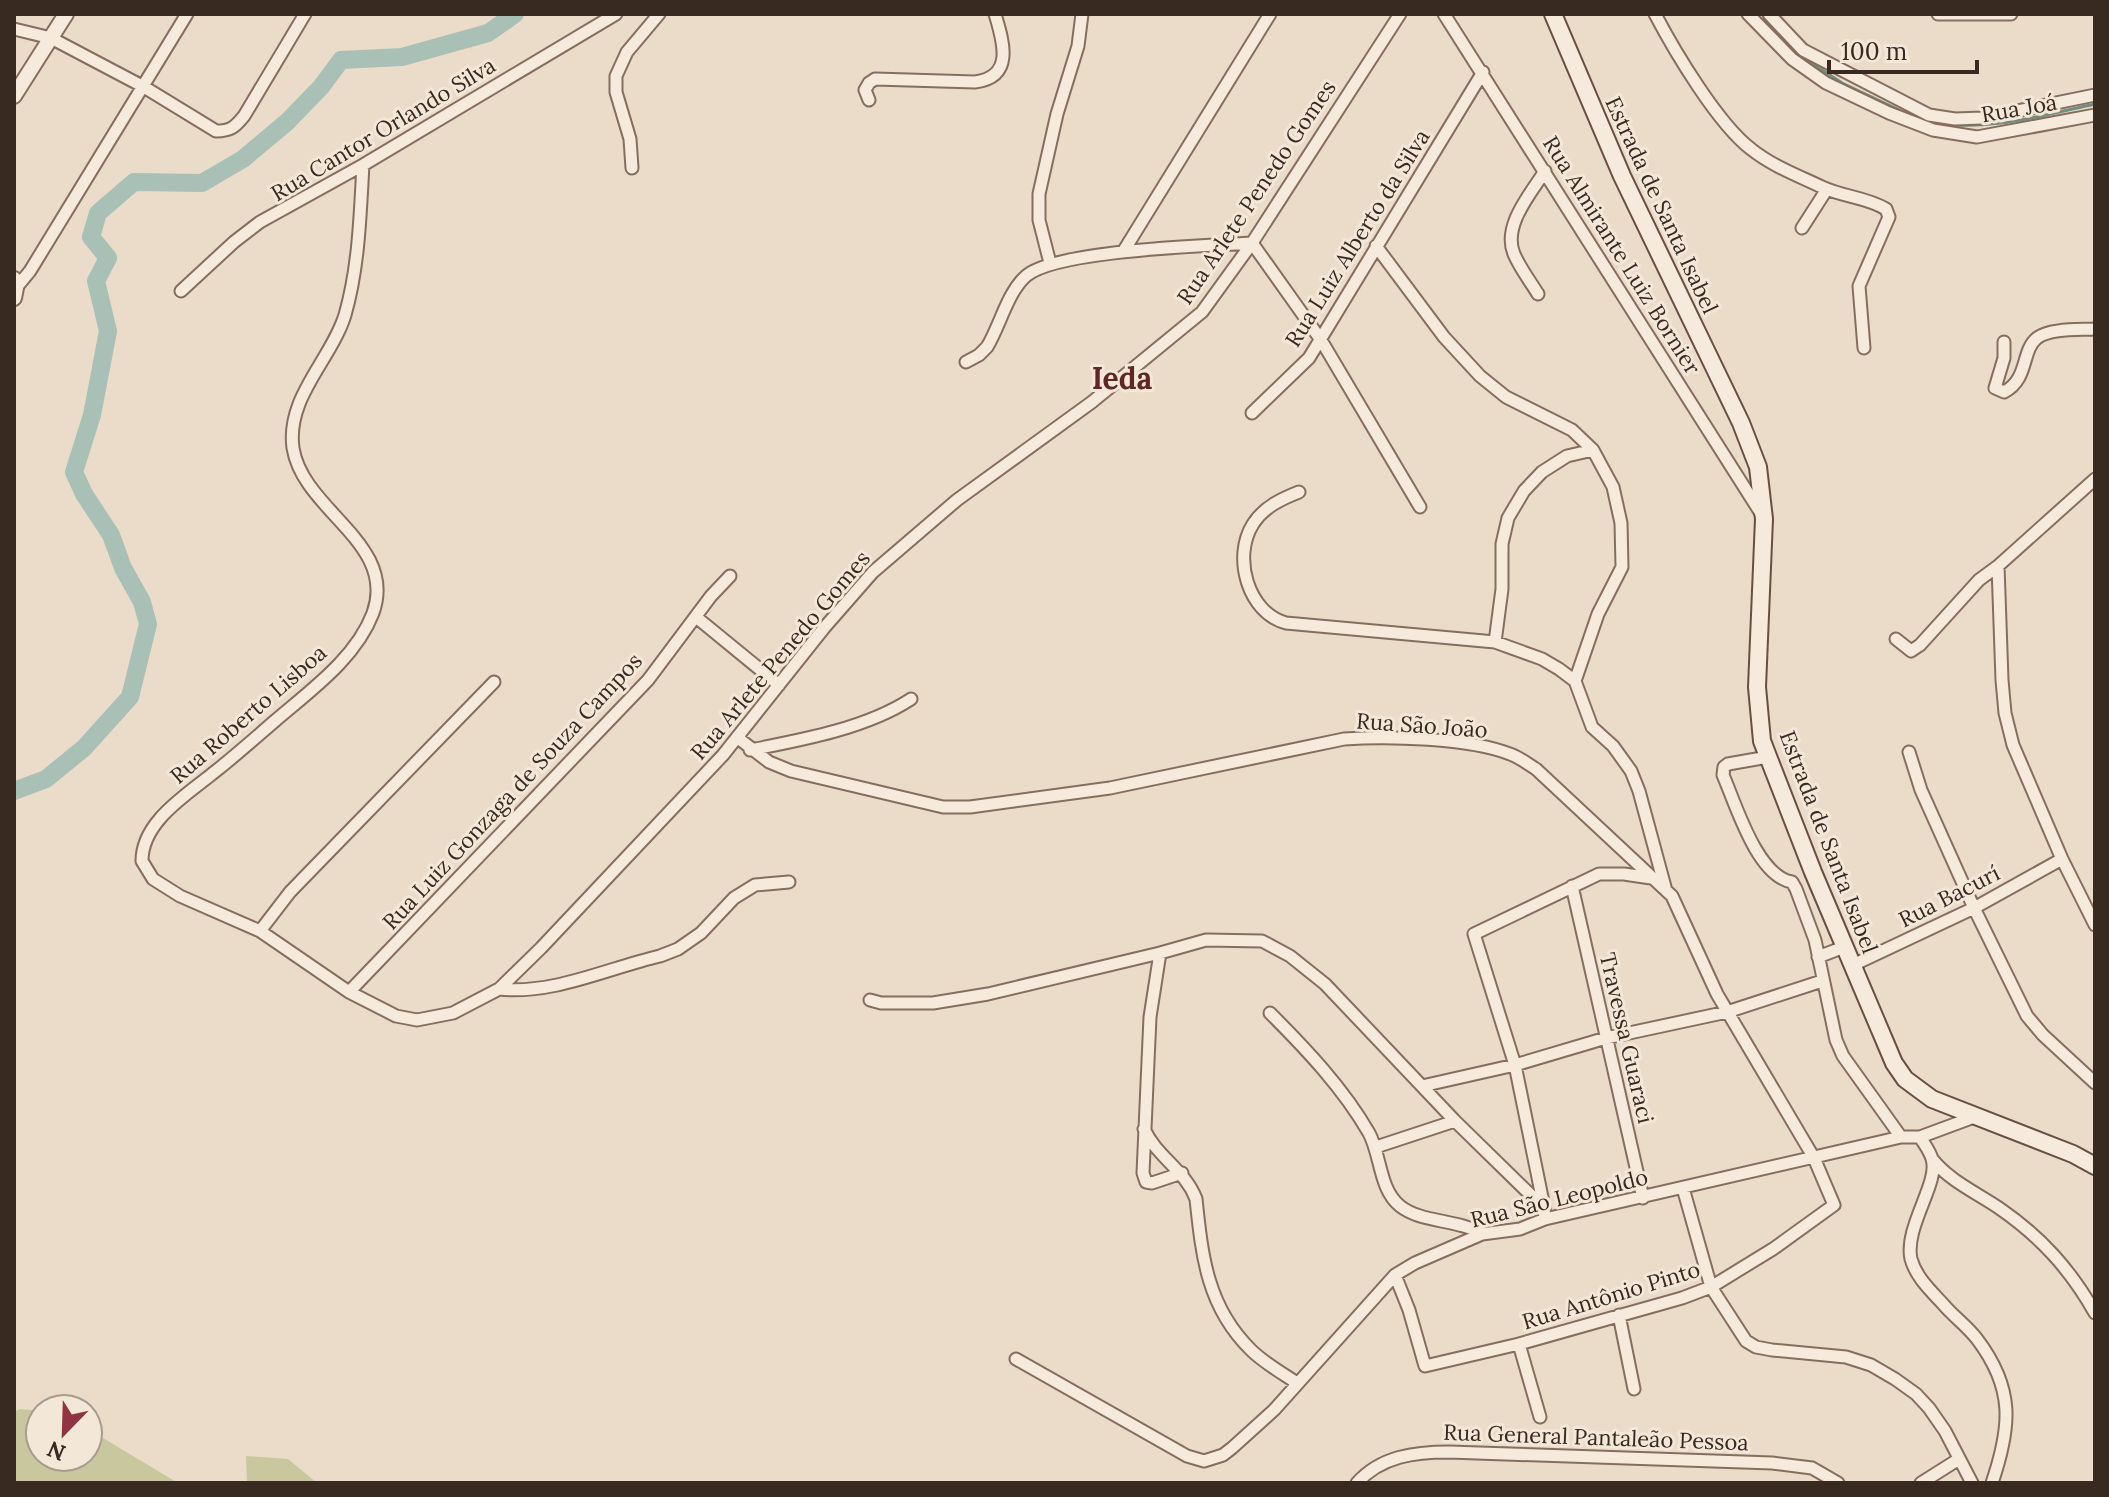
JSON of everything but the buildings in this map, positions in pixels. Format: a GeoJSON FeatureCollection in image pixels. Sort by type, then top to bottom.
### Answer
{"type":"FeatureCollection","features":[{"type":"Feature","properties":{"kind":"main road","name":"Estrada de Santa Isabel"},"geometry":{"type":"LineString","coordinates":[[1553,14],[1622,176],[1741,423],[1758,467],[1764,519],[1757,687],[1762,741],[1813,872],[1894,1063],[1905,1079],[1932,1099],[2073,1154],[2095,1166]]}},
{"type":"Feature","properties":{"kind":"street"},"geometry":{"type":"LineString","coordinates":[[15,288],[30,271],[187,14]]}},
{"type":"Feature","properties":{"kind":"street"},"geometry":{"type":"LineString","coordinates":[[14,29],[51,38],[144,87],[216,131],[234,128],[244,116],[305,14]]}},
{"type":"Feature","properties":{"kind":"street","name":"Rua Cantor Orlando Silva"},"geometry":{"type":"LineString","coordinates":[[181,291],[248,230],[616,14]]}},
{"type":"Feature","properties":{"kind":"street"},"geometry":{"type":"LineString","coordinates":[[632,168],[630,139],[616,92],[616,76],[627,52],[659,14]]}},
{"type":"Feature","properties":{"kind":"street"},"geometry":{"type":"LineString","coordinates":[[869,100],[865,90],[875,79],[975,82],[986,81],[996,75],[1004,54],[995,14]]}},
{"type":"Feature","properties":{"kind":"street"},"geometry":{"type":"LineString","coordinates":[[1050,263],[1039,220],[1039,194],[1057,114],[1078,46],[1082,14]]}},
{"type":"Feature","properties":{"kind":"street"},"geometry":{"type":"LineString","coordinates":[[1123,252],[1270,14]]}},
{"type":"Feature","properties":{"kind":"street","name":"Rua Arlete Penedo Gomes"},"geometry":{"type":"LineString","coordinates":[[142,852],[142,861],[153,879],[201,906],[260,931],[349,992],[396,1016],[417,1020],[453,1013],[499,989],[738,738],[873,572],[957,500],[1092,402],[1202,312],[1252,243],[1400,14]]}},
{"type":"Feature","properties":{"kind":"street","name":"Rua Almirante Luiz Bornier"},"geometry":{"type":"LineString","coordinates":[[1444,14],[1764,519]]}},
{"type":"Feature","properties":{"kind":"street"},"geometry":{"type":"LineString","coordinates":[[1655,14],[1693,76],[1741,141],[1773,163],[1827,189],[1886,209],[1889,217],[1859,286],[1864,348]]}},
{"type":"Feature","properties":{"kind":"street","name":"Rua Joá"},"geometry":{"type":"LineString","coordinates":[[1748,14],[1792,59],[1826,83],[1933,130],[1977,137],[2095,115]]}},
{"type":"Feature","properties":{"kind":"street","name":"Rua Joá"},"geometry":{"type":"LineString","coordinates":[[1769,14],[1803,50],[1929,115],[1955,119],[1983,118],[2095,95]]}},
{"type":"Feature","properties":{"kind":"street"},"geometry":{"type":"LineString","coordinates":[[1938,14],[2011,14]]}},
{"type":"Feature","properties":{"kind":"street"},"geometry":{"type":"LineString","coordinates":[[14,96],[62,16]]}},
{"type":"Feature","properties":{"kind":"street","name":"Rua Luiz Alberto da Silva"},"geometry":{"type":"LineString","coordinates":[[1252,413],[1301,366],[1321,340],[1483,72]]}},
{"type":"Feature","properties":{"kind":"street","name":"Rua Roberto Lisboa"},"geometry":{"type":"LineString","coordinates":[[142,852],[156,825],[182,797],[322,681],[360,640],[373,612],[378,587],[368,554],[301,473],[292,431],[295,412],[335,336],[355,276],[363,165]]}},
{"type":"Feature","properties":{"kind":"street"},"geometry":{"type":"LineString","coordinates":[[1538,294],[1514,253],[1512,236],[1517,216],[1545,171]]}},
{"type":"Feature","properties":{"kind":"street"},"geometry":{"type":"LineString","coordinates":[[1802,228],[1827,189]]}},
{"type":"Feature","properties":{"kind":"street"},"geometry":{"type":"LineString","coordinates":[[966,362],[987,347],[1019,283],[1031,272],[1050,263],[1123,252],[1252,243],[1321,340],[1420,507]]}},
{"type":"Feature","properties":{"kind":"street"},"geometry":{"type":"LineString","coordinates":[[1376,246],[1444,337],[1480,376],[1506,397],[1572,430],[1593,450],[1613,487],[1618,504],[1622,567],[1598,614],[1575,681]]}},
{"type":"Feature","properties":{"kind":"street"},"geometry":{"type":"LineString","coordinates":[[2004,342],[2005,351],[1995,388],[1999,392],[2013,388],[2038,337],[2095,329]]}},
{"type":"Feature","properties":{"kind":"street"},"geometry":{"type":"LineString","coordinates":[[1495,642],[1502,589],[1502,544],[1508,518],[1524,491],[1542,472],[1567,456],[1593,450]]}},
{"type":"Feature","properties":{"kind":"street"},"geometry":{"type":"LineString","coordinates":[[1896,639],[1911,651],[1920,645],[1979,580],[2095,479]]}},
{"type":"Feature","properties":{"kind":"street"},"geometry":{"type":"LineString","coordinates":[[1299,492],[1259,515],[1246,538],[1246,578],[1265,614],[1286,623],[1495,642],[1542,659],[1575,681],[1592,727],[1613,746],[1631,771],[1665,887]]}},
{"type":"Feature","properties":{"kind":"street"},"geometry":{"type":"LineString","coordinates":[[1998,566],[2005,713],[2013,745],[2062,859],[2095,925]]}},
{"type":"Feature","properties":{"kind":"street","name":"Rua Luiz Gonzaga de Souza Campos"},"geometry":{"type":"LineString","coordinates":[[349,992],[616,715],[648,680],[711,596],[730,576]]}},
{"type":"Feature","properties":{"kind":"street"},"geometry":{"type":"LineString","coordinates":[[696,617],[779,685]]}},
{"type":"Feature","properties":{"kind":"street"},"geometry":{"type":"LineString","coordinates":[[260,931],[290,892],[494,682]]}},
{"type":"Feature","properties":{"kind":"street"},"geometry":{"type":"LineString","coordinates":[[750,750],[784,744],[879,717],[911,699]]}},
{"type":"Feature","properties":{"kind":"street","name":"Rua São João"},"geometry":{"type":"LineString","coordinates":[[738,738],[769,762],[791,771],[943,807],[970,807],[1110,788],[1344,739],[1380,737],[1480,745],[1511,754],[1536,769],[1672,896],[1727,1012],[1814,1158],[1834,1205]]}},
{"type":"Feature","properties":{"kind":"street"},"geometry":{"type":"LineString","coordinates":[[1909,752],[1921,790],[2027,1016],[2095,1083]]}},
{"type":"Feature","properties":{"kind":"street"},"geometry":{"type":"LineString","coordinates":[[1768,757],[1728,764],[1724,767],[1723,775],[1764,864],[1779,878],[1792,882],[1813,872]]}},
{"type":"Feature","properties":{"kind":"street","name":"Rua Bacurí"},"geometry":{"type":"LineString","coordinates":[[1853,965],[1974,908],[2062,859]]}},
{"type":"Feature","properties":{"kind":"street"},"geometry":{"type":"LineString","coordinates":[[1545,1213],[1515,1065],[1474,934],[1599,874],[1651,878]]}},
{"type":"Feature","properties":{"kind":"street"},"geometry":{"type":"LineString","coordinates":[[499,989],[520,991],[548,987],[660,956],[678,949],[701,933],[734,898],[755,885],[789,882]]}},
{"type":"Feature","properties":{"kind":"street"},"geometry":{"type":"LineString","coordinates":[[1792,882],[1815,940],[1831,1026],[1843,1056],[1901,1137]]}},
{"type":"Feature","properties":{"kind":"street","name":"Travessa Guaraci"},"geometry":{"type":"LineString","coordinates":[[1572,886],[1643,1198]]}},
{"type":"Feature","properties":{"kind":"street"},"geometry":{"type":"LineString","coordinates":[[870,1000],[893,1003],[947,1001],[988,994],[1206,940],[1262,941],[1276,947],[1325,984],[1545,1213]]}},
{"type":"Feature","properties":{"kind":"street"},"geometry":{"type":"LineString","coordinates":[[1818,957],[1844,947]]}},
{"type":"Feature","properties":{"kind":"street"},"geometry":{"type":"LineString","coordinates":[[1160,953],[1150,1017],[1143,1173],[1146,1182],[1158,1182],[1182,1173]]}},
{"type":"Feature","properties":{"kind":"street"},"geometry":{"type":"LineString","coordinates":[[1422,1086],[1515,1065],[1606,1038],[1727,1012],[1822,981]]}},
{"type":"Feature","properties":{"kind":"street"},"geometry":{"type":"LineString","coordinates":[[1270,1013],[1349,1100],[1376,1147],[1393,1199],[1403,1208],[1461,1224],[1482,1234]]}},
{"type":"Feature","properties":{"kind":"street","name":"Rua São Leopoldo"},"geometry":{"type":"LineString","coordinates":[[1016,1359],[1159,1442],[1204,1461],[1223,1455],[1274,1410],[1395,1275],[1415,1263],[1482,1234],[1520,1229],[1545,1213],[1643,1198],[1901,1137],[1920,1137],[1974,1117]]}},
{"type":"Feature","properties":{"kind":"street"},"geometry":{"type":"LineString","coordinates":[[1376,1147],[1455,1121]]}},
{"type":"Feature","properties":{"kind":"street"},"geometry":{"type":"LineString","coordinates":[[1144,1129],[1159,1154],[1182,1173],[1191,1186],[1196,1199],[1206,1278],[1223,1313],[1253,1352],[1297,1383]]}},
{"type":"Feature","properties":{"kind":"street"},"geometry":{"type":"LineString","coordinates":[[1920,1137],[1933,1160],[1949,1176],[2001,1209],[2053,1253],[2077,1280],[2095,1313]]}},
{"type":"Feature","properties":{"kind":"street"},"geometry":{"type":"LineString","coordinates":[[1933,1160],[1933,1171],[1916,1218],[1910,1254],[1914,1270],[1983,1347],[2005,1395],[2008,1421],[2005,1447],[1992,1483]]}},
{"type":"Feature","properties":{"kind":"street"},"geometry":{"type":"LineString","coordinates":[[1683,1188],[1711,1287],[1746,1341],[1756,1347],[1846,1357],[1871,1365],[1916,1394],[1945,1431],[1972,1483]]}},
{"type":"Feature","properties":{"kind":"street","name":"Rua Antônio Pinto"},"geometry":{"type":"LineString","coordinates":[[1395,1275],[1425,1366],[1519,1344],[1711,1287],[1773,1249],[1834,1205]]}},
{"type":"Feature","properties":{"kind":"street"},"geometry":{"type":"LineString","coordinates":[[1619,1315],[1634,1389]]}},
{"type":"Feature","properties":{"kind":"street"},"geometry":{"type":"LineString","coordinates":[[1519,1344],[1540,1417]]}},
{"type":"Feature","properties":{"kind":"street","name":"Rua General Pantaleão Pessoa"},"geometry":{"type":"LineString","coordinates":[[1357,1483],[1378,1466],[1403,1455],[1449,1452],[1772,1463],[1812,1468],[1838,1483]]}},
{"type":"Feature","properties":{"kind":"street"},"geometry":{"type":"LineString","coordinates":[[1921,1483],[1959,1459]]}},
{"type":"Feature","properties":{"kind":"green space"},"geometry":{"type":"Polygon","coordinates":[[[24,1409],[24,1473],[104,1473],[104,1439],[178,1483],[14,1483],[14,1412],[24,1409]]]}},
{"type":"Feature","properties":{"kind":"green space"},"geometry":{"type":"Polygon","coordinates":[[[246,1456],[288,1459],[317,1483],[247,1483],[246,1456]]]}},
{"type":"Feature","properties":{"kind":"waterway"},"geometry":{"type":"LineString","coordinates":[[14,791],[46,779],[84,748],[130,697],[148,624],[142,602],[123,568],[111,535],[84,494],[74,472],[92,415],[108,331],[96,281],[108,258],[91,237],[98,213],[134,182],[202,183],[243,159],[287,122],[321,87],[341,60],[402,57],[488,33],[515,14]]}},
{"type":"Feature","properties":{"kind":"waterway"},"geometry":{"type":"LineString","coordinates":[[1789,48],[1842,83],[1912,116]]}},
{"type":"Feature","properties":{"kind":"waterway"},"geometry":{"type":"LineString","coordinates":[[1922,121],[1988,124],[2095,104]]}},
{"type":"Feature","properties":{"kind":"district","name":"Ieda"},"geometry":{"type":"Point","coordinates":[1122,379]}}]}
